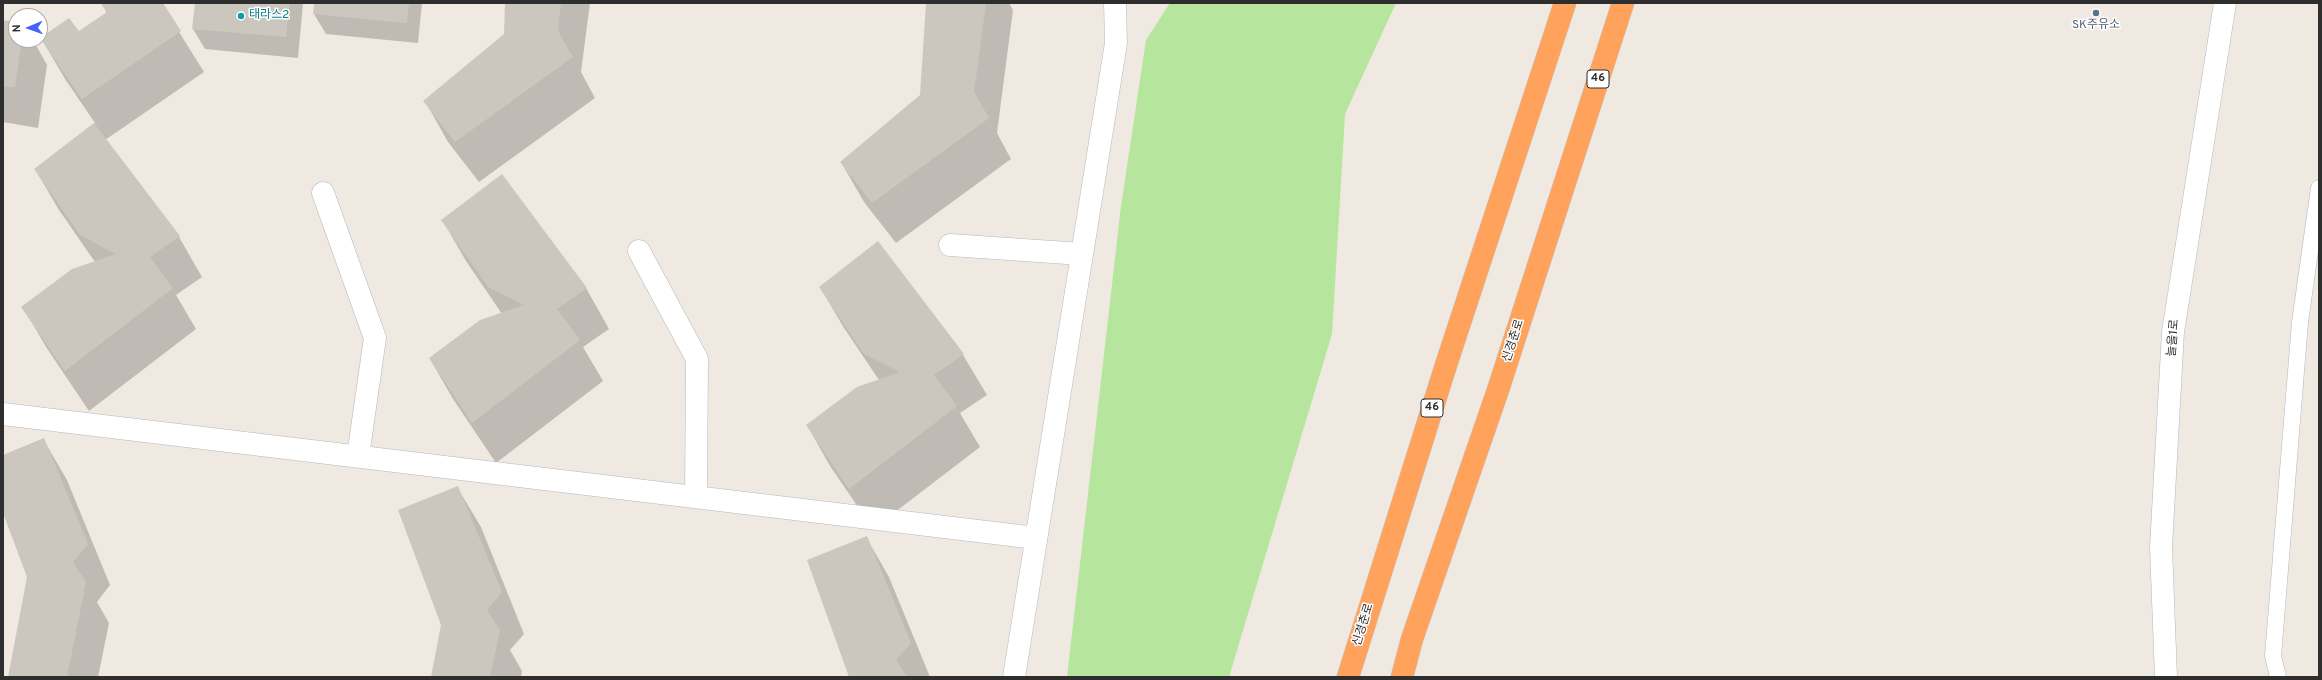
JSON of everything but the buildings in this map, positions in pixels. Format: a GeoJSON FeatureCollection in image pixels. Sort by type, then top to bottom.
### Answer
{"type":"FeatureCollection","features":[{"type":"Feature","properties":{"kind":"highway","name":"신경춘로"},"geometry":{"type":"LineString","coordinates":[[1348,677],[1519,139],[1565,3]]}},
{"type":"Feature","properties":{"kind":"highway","name":"신경춘로"},"geometry":{"type":"LineString","coordinates":[[1402,677],[1412,639],[1498,390],[1623,3]]}},
{"type":"Feature","properties":{"kind":"street"},"geometry":{"type":"LineString","coordinates":[[1014,677],[1116,43],[1115,3]]}},
{"type":"Feature","properties":{"kind":"street","name":"늘을1로"},"geometry":{"type":"LineString","coordinates":[[2166,677],[2161,547],[2173,332],[2225,3]]}},
{"type":"Feature","properties":{"kind":"street"},"geometry":{"type":"LineString","coordinates":[[323,193],[375,338],[358,456]]}},
{"type":"Feature","properties":{"kind":"street"},"geometry":{"type":"LineString","coordinates":[[950,245],[1082,254]]}},
{"type":"Feature","properties":{"kind":"street"},"geometry":{"type":"LineString","coordinates":[[639,251],[696,359],[696,497]]}},
{"type":"Feature","properties":{"kind":"street"},"geometry":{"type":"LineString","coordinates":[[3,414],[1036,538]]}},
{"type":"Feature","properties":{"kind":"lane"},"geometry":{"type":"LineString","coordinates":[[2278,677],[2274,656],[2300,322],[2319,188]]}},
{"type":"Feature","properties":{"kind":"green space"},"geometry":{"type":"Polygon","coordinates":[[[1170,3],[1396,3],[1345,114],[1332,334],[1229,677],[1067,677],[1121,206],[1146,40],[1170,3]]]}},
{"type":"Feature","properties":{"kind":"place","name":"SK주유소"},"geometry":{"type":"Point","coordinates":[2096,13]}},
{"type":"Feature","properties":{"kind":"place","name":"태라스2"},"geometry":{"type":"Point","coordinates":[241,16]}}]}
